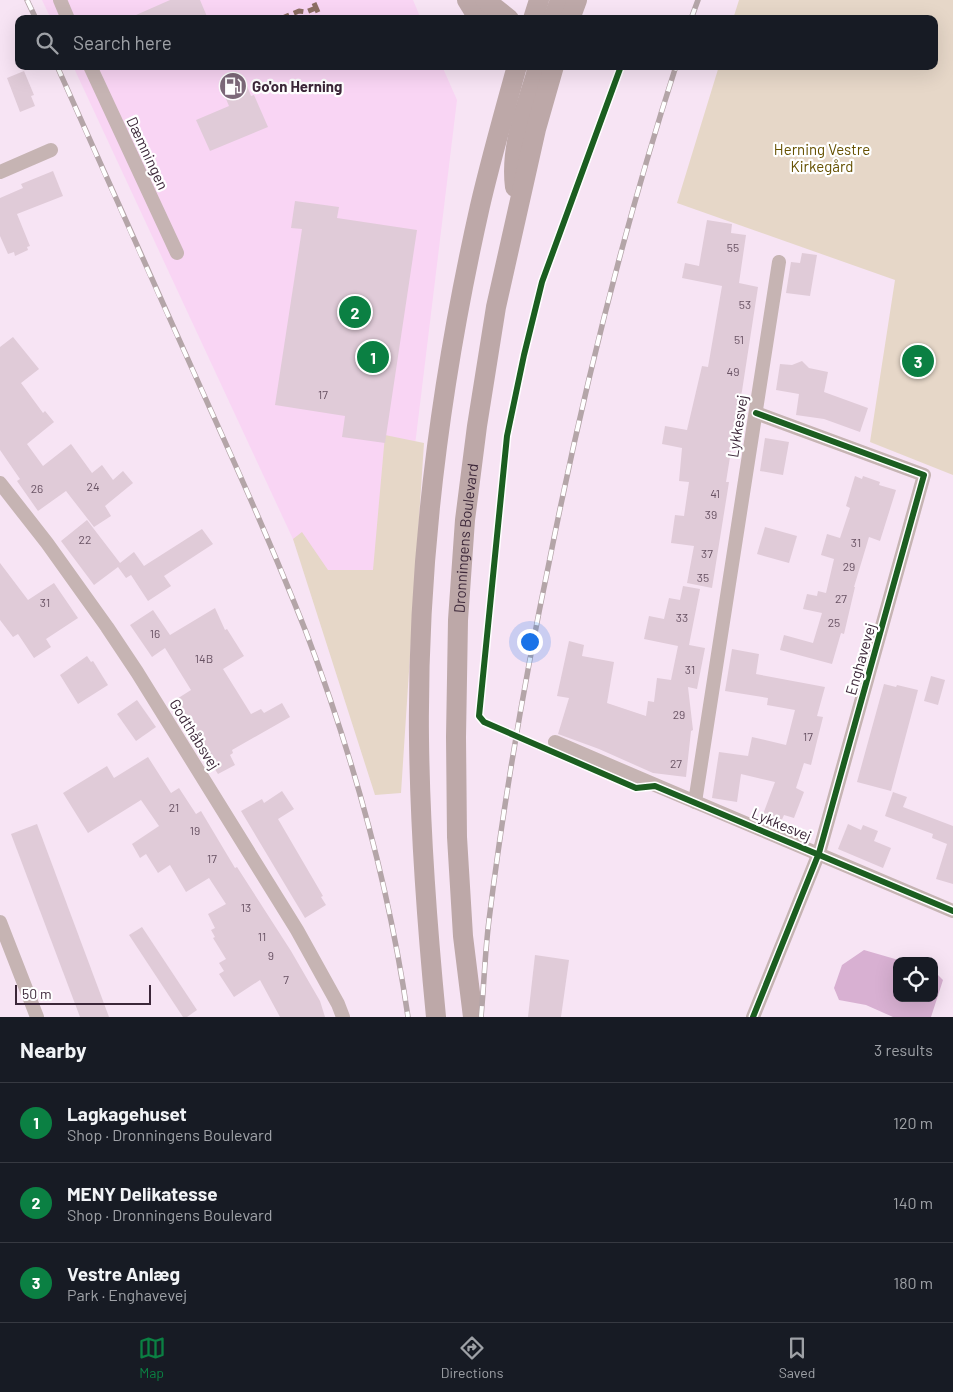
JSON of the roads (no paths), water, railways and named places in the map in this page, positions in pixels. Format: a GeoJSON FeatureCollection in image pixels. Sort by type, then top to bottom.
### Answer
{"type":"FeatureCollection","features":[{"type":"Feature","properties":{"kind":"main road"},"geometry":{"type":"LineString","coordinates":[[467,0],[477,15]]}},
{"type":"Feature","properties":{"kind":"main road"},"geometry":{"type":"LineString","coordinates":[[485,0],[504,15]]}},
{"type":"Feature","properties":{"kind":"main road"},"geometry":{"type":"LineString","coordinates":[[534,15],[539,0]]}},
{"type":"Feature","properties":{"kind":"main road"},"geometry":{"type":"LineString","coordinates":[[554,15],[560,0]]}},
{"type":"Feature","properties":{"kind":"main road"},"geometry":{"type":"LineString","coordinates":[[571,15],[577,0]]}},
{"type":"Feature","properties":{"kind":"main road"},"geometry":{"type":"LineString","coordinates":[[436,1017],[428,941],[419,736],[422,618],[430,517],[440,422],[460,302],[480,204],[516,70]]}},
{"type":"Feature","properties":{"kind":"main road"},"geometry":{"type":"LineString","coordinates":[[517,211],[513,172],[514,163],[518,136],[536,70]]}},
{"type":"Feature","properties":{"kind":"main road","name":"Dronningens Boulevard"},"geometry":{"type":"LineString","coordinates":[[473,1017],[463,936],[457,837],[458,620],[465,520],[477,426],[496,307],[536,129],[553,70]]}},
{"type":"Feature","properties":{"kind":"street"},"geometry":{"type":"LineString","coordinates":[[60,0],[66,15]]}},
{"type":"Feature","properties":{"kind":"street","name":"Dæmningen"},"geometry":{"type":"LineString","coordinates":[[92,70],[177,253]]}},
{"type":"Feature","properties":{"kind":"street"},"geometry":{"type":"LineString","coordinates":[[0,172],[51,150]]}},
{"type":"Feature","properties":{"kind":"street","name":"Lykkesvej"},"geometry":{"type":"LineString","coordinates":[[695,802],[779,262]]}},
{"type":"Feature","properties":{"kind":"street","name":"Enghavevej"},"geometry":{"type":"LineString","coordinates":[[753,1017],[819,853],[924,475],[756,414]]}},
{"type":"Feature","properties":{"kind":"street","name":"Godthåbsvej"},"geometry":{"type":"LineString","coordinates":[[0,482],[52,551],[137,672],[297,930],[338,1004],[342,1017]]}},
{"type":"Feature","properties":{"kind":"street","name":"Lykkesvej"},"geometry":{"type":"LineString","coordinates":[[556,742],[953,911]]}},
{"type":"Feature","properties":{"kind":"street"},"geometry":{"type":"LineString","coordinates":[[0,922],[37,1017]]}},
{"type":"Feature","properties":{"kind":"railway"},"geometry":{"type":"LineString","coordinates":[[27,0],[34,15]]}},
{"type":"Feature","properties":{"kind":"railway"},"geometry":{"type":"LineString","coordinates":[[692,15],[698,0]]}},
{"type":"Feature","properties":{"kind":"railway"},"geometry":{"type":"LineString","coordinates":[[59,70],[281,569],[306,632],[339,726],[368,822],[391,919],[408,1017]]}},
{"type":"Feature","properties":{"kind":"railway"},"geometry":{"type":"LineString","coordinates":[[481,1017],[488,932],[501,829],[532,648],[550,558],[576,434],[606,310],[639,187],[675,70]]}},
{"type":"Feature","properties":{"kind":"place","name":"Go'on Herning"},"geometry":{"type":"Point","coordinates":[233,86]}},
{"type":"Feature","properties":{"kind":"place","name":"MENY Delikatesse"},"geometry":{"type":"Point","coordinates":[355,312]}},
{"type":"Feature","properties":{"kind":"place","name":"Lagkagehuset"},"geometry":{"type":"Point","coordinates":[373,357]}},
{"type":"Feature","properties":{"kind":"place","name":"Vestre Anlæg"},"geometry":{"type":"Point","coordinates":[918,361]}},
{"type":"Feature","properties":{"kind":"park label","name":"Herning Vestre Kirkegård"},"geometry":{"type":"Point","coordinates":[822,158]}}]}
